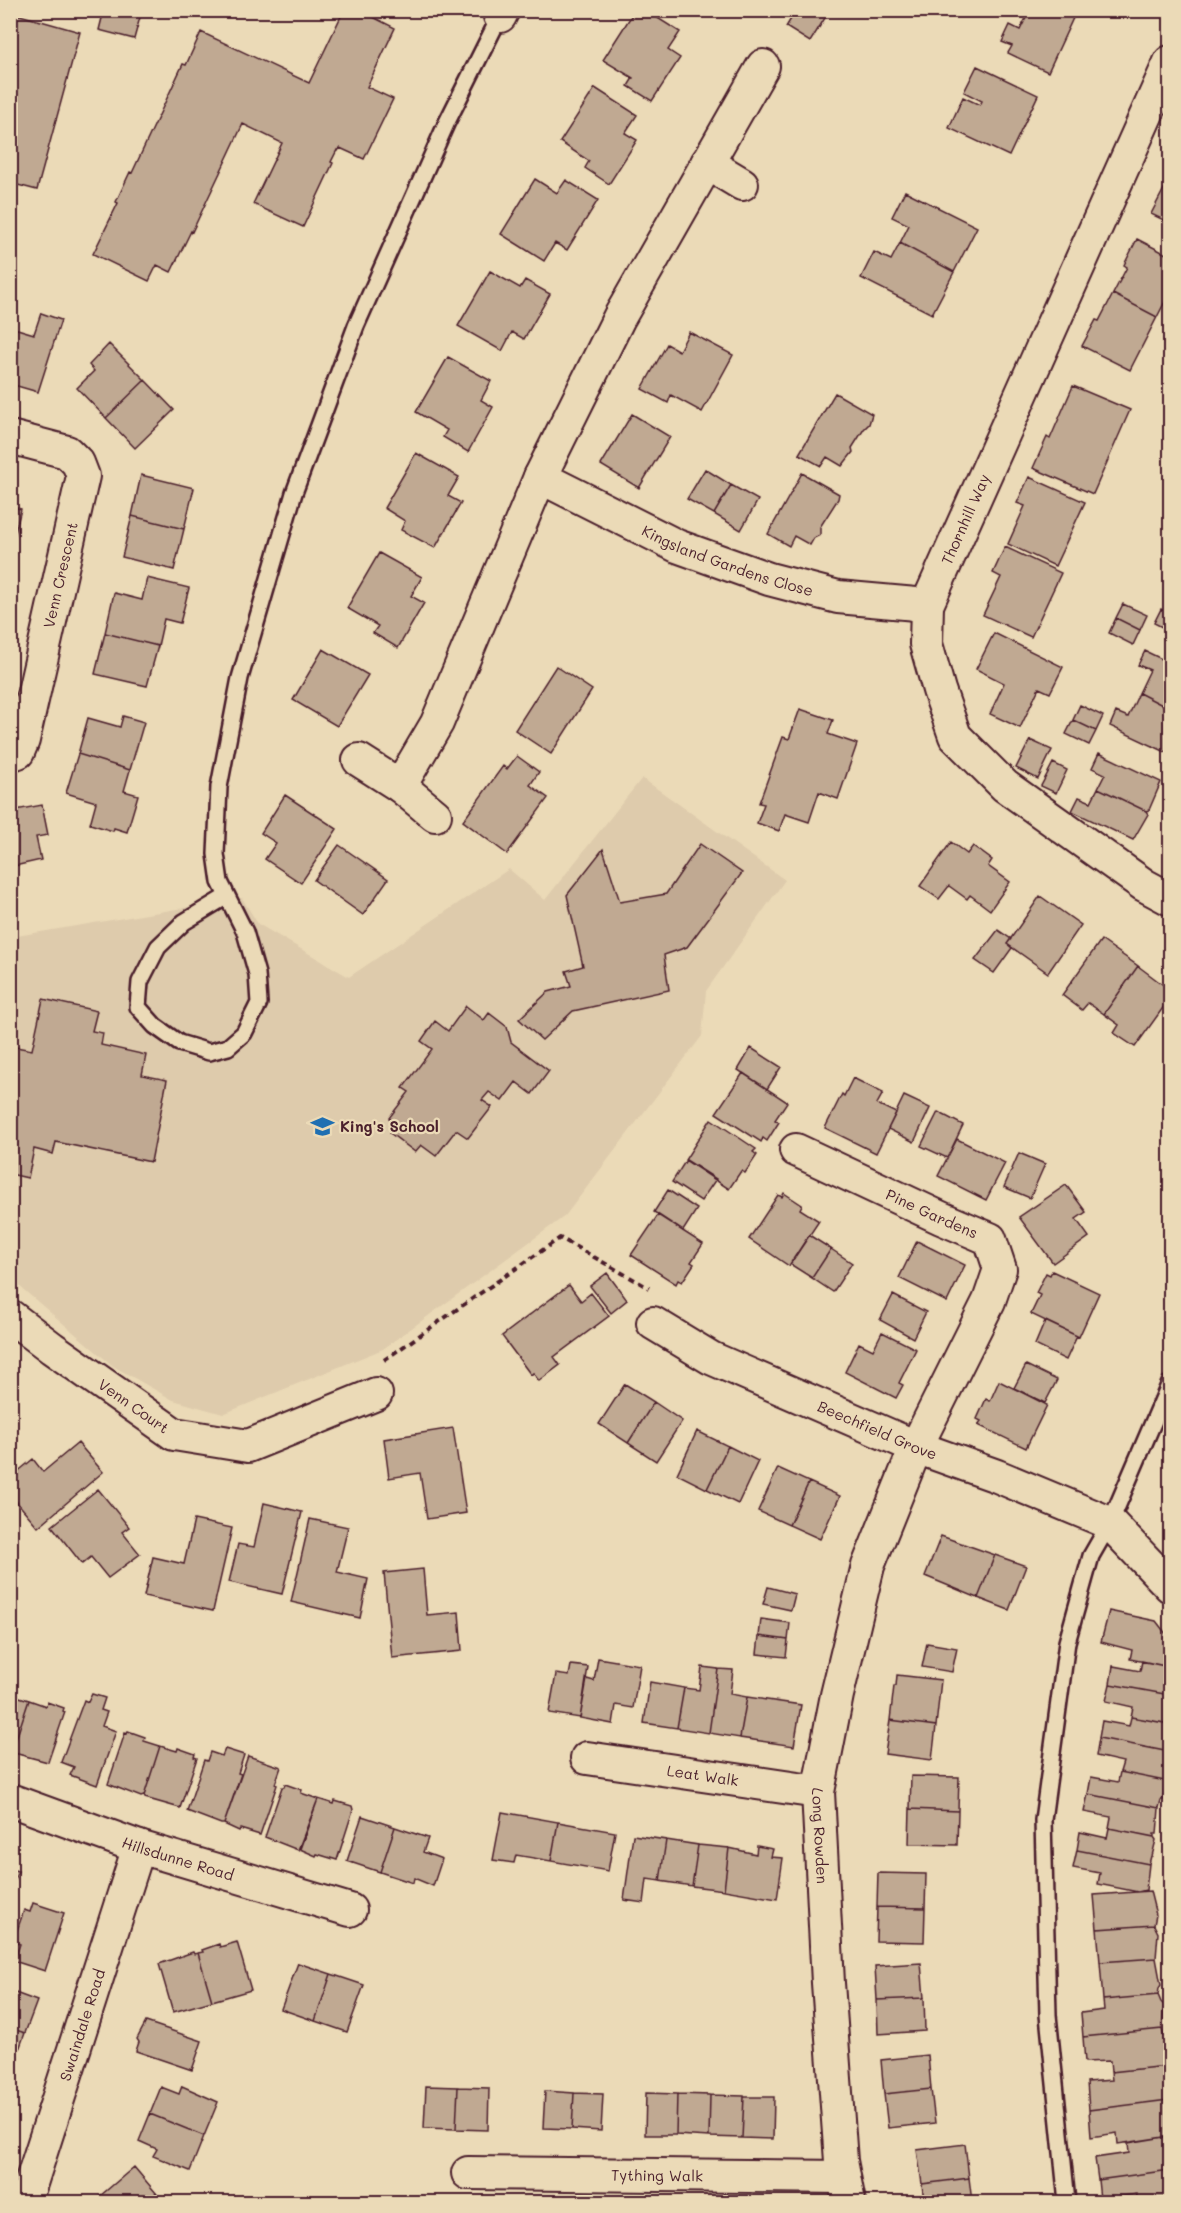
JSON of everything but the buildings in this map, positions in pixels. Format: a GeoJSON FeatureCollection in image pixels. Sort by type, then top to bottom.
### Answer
{"type":"FeatureCollection","features":[{"type":"Feature","properties":{"kind":"street","name":"Thornhill Way"},"geometry":{"type":"LineString","coordinates":[[1170,62],[927,605],[926,644],[955,736],[1005,786],[1144,885],[1170,899]]}},
{"type":"Feature","properties":{"kind":"street"},"geometry":{"type":"LineString","coordinates":[[400,786],[437,723],[540,477],[619,318],[763,66]]}},
{"type":"Feature","properties":{"kind":"street"},"geometry":{"type":"LineString","coordinates":[[707,163],[742,184]]}},
{"type":"Feature","properties":{"kind":"street","name":"Venn Crescent"},"geometry":{"type":"LineString","coordinates":[[10,437],[67,452],[78,463],[83,476],[23,740],[18,752],[10,755]]}},
{"type":"Feature","properties":{"kind":"street","name":"Kingsland Gardens Close"},"geometry":{"type":"LineString","coordinates":[[540,477],[677,546],[769,579],[838,597],[927,605]]}},
{"type":"Feature","properties":{"kind":"street"},"geometry":{"type":"LineString","coordinates":[[359,760],[400,786],[435,815]]}},
{"type":"Feature","properties":{"kind":"street","name":"Pine Gardens"},"geometry":{"type":"LineString","coordinates":[[796,1150],[990,1239],[1000,1269],[989,1301],[916,1447]]}},
{"type":"Feature","properties":{"kind":"street","name":"Venn Court"},"geometry":{"type":"LineString","coordinates":[[10,1316],[174,1434],[248,1446],[375,1395]]}},
{"type":"Feature","properties":{"kind":"street","name":"Beechfield Grove"},"geometry":{"type":"LineString","coordinates":[[652,1323],[711,1358],[916,1447],[997,1476],[1110,1523]]}},
{"type":"Feature","properties":{"kind":"street","name":"Long Rowden"},"geometry":{"type":"LineString","coordinates":[[847,2190],[841,2161],[828,1983],[818,1792],[837,1695],[868,1566],[916,1447]]}},
{"type":"Feature","properties":{"kind":"street"},"geometry":{"type":"LineString","coordinates":[[1110,1523],[1170,1586]]}},
{"type":"Feature","properties":{"kind":"street","name":"Leat Walk"},"geometry":{"type":"LineString","coordinates":[[587,1758],[818,1792]]}},
{"type":"Feature","properties":{"kind":"street","name":"Hillsdunne Road"},"geometry":{"type":"LineString","coordinates":[[10,1800],[139,1847],[350,1910]]}},
{"type":"Feature","properties":{"kind":"street","name":"Swaindale Road"},"geometry":{"type":"LineString","coordinates":[[25,2202],[139,1847]]}},
{"type":"Feature","properties":{"kind":"street","name":"Tything Walk"},"geometry":{"type":"LineString","coordinates":[[468,2173],[847,2190]]}},
{"type":"Feature","properties":{"kind":"lane"},"geometry":{"type":"LineString","coordinates":[[227,897],[184,922],[158,948],[140,982],[138,1007],[155,1026],[179,1043],[209,1052],[228,1047],[244,1033],[259,1003],[257,974],[245,932],[220,882],[216,854],[219,787],[240,678],[294,493],[356,326],[447,122],[501,13]]}},
{"type":"Feature","properties":{"kind":"lane"},"geometry":{"type":"LineString","coordinates":[[1067,2202],[1048,2016],[1043,1820],[1067,1642],[1090,1556],[1110,1523],[1170,1383]]}},
{"type":"Feature","properties":{"kind":"path"},"geometry":{"type":"LineString","coordinates":[[376,1364],[561,1238],[653,1290]]}},
{"type":"Feature","properties":{"kind":"shaded area","name":"King's School"},"geometry":{"type":"Polygon","coordinates":[[[642,778],[785,880],[706,991],[702,1036],[565,1216],[383,1349],[223,1414],[173,1400],[113,1366],[11,1279],[11,937],[242,898],[258,924],[349,977],[509,869],[545,900],[642,778]]]}},
{"type":"Feature","properties":{"kind":"place","name":"King's School"},"geometry":{"type":"Point","coordinates":[322,1126]}}]}
